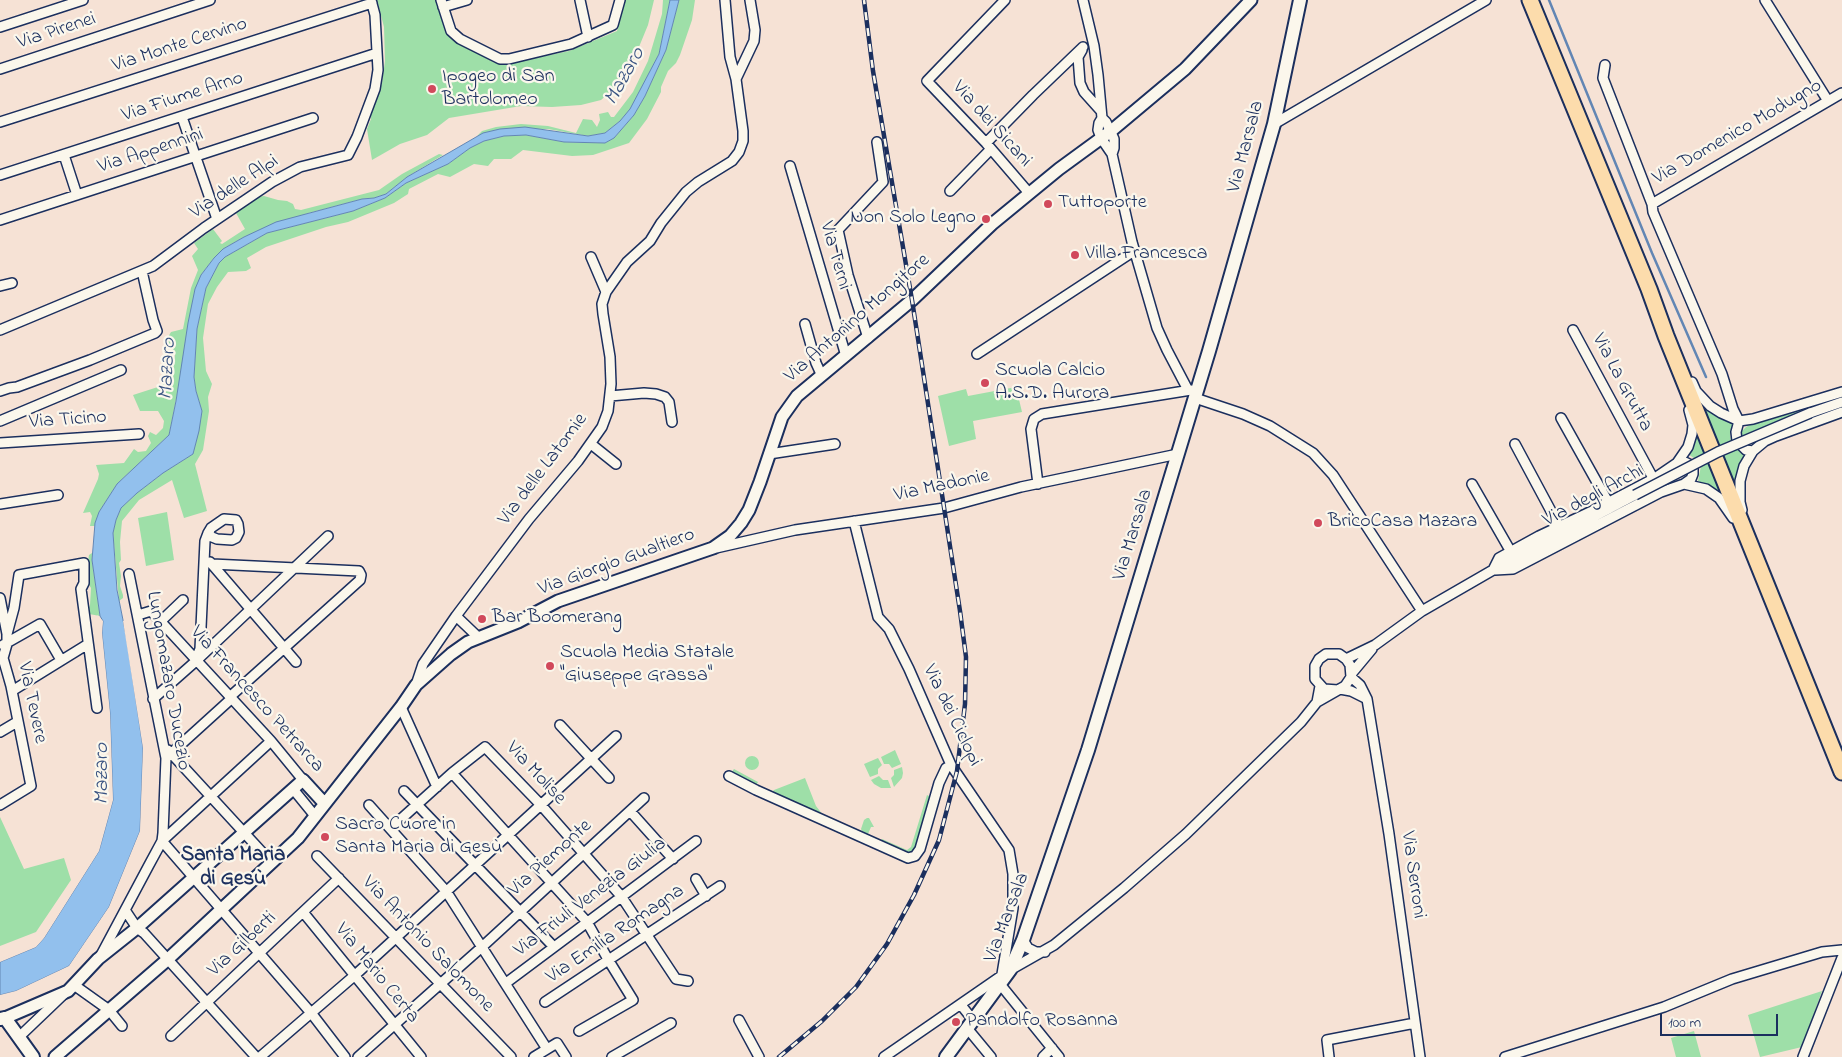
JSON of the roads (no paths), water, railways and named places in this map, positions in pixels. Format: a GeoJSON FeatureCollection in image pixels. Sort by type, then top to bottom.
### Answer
{"type":"FeatureCollection","features":[{"type":"Feature","properties":{"kind":"main road","name":"Via Marsala"},"geometry":{"type":"LineString","coordinates":[[946,1057],[1003,978],[1023,940],[1090,740],[1178,454],[1193,393],[1274,124],[1300,0]]}},
{"type":"Feature","properties":{"kind":"main road"},"geometry":{"type":"LineString","coordinates":[[1530,0],[1649,289],[1666,336],[1842,772]]}},
{"type":"Feature","properties":{"kind":"main road"},"geometry":{"type":"LineString","coordinates":[[2,1019],[19,1037],[33,1057]]}},
{"type":"Feature","properties":{"kind":"street"},"geometry":{"type":"LineString","coordinates":[[0,27],[83,0]]}},
{"type":"Feature","properties":{"kind":"street","name":"Via Pirenei"},"geometry":{"type":"LineString","coordinates":[[0,69],[210,0]]}},
{"type":"Feature","properties":{"kind":"street"},"geometry":{"type":"LineString","coordinates":[[468,0],[442,3],[451,31],[460,39],[500,59],[510,59],[559,48],[613,24],[620,0]]}},
{"type":"Feature","properties":{"kind":"street"},"geometry":{"type":"LineString","coordinates":[[580,0],[588,36]]}},
{"type":"Feature","properties":{"kind":"street","name":"Via delle Latomie"},"geometry":{"type":"LineString","coordinates":[[416,685],[423,664],[456,616],[529,519],[591,444],[602,427],[608,411],[610,396],[610,357],[602,304],[606,292],[627,262],[650,241],[686,192],[732,160],[739,152],[743,141],[743,131],[736,79],[730,57],[725,0]]}},
{"type":"Feature","properties":{"kind":"street"},"geometry":{"type":"LineString","coordinates":[[736,79],[754,41],[755,30],[750,0]]}},
{"type":"Feature","properties":{"kind":"street","name":"Via dei Sicani"},"geometry":{"type":"LineString","coordinates":[[1005,0],[927,81],[1029,193]]}},
{"type":"Feature","properties":{"kind":"street"},"geometry":{"type":"LineString","coordinates":[[1083,0],[1093,40],[1098,75],[1102,114],[1098,130],[1112,154],[1134,251],[1158,328],[1167,350],[1193,393]]}},
{"type":"Feature","properties":{"kind":"street","name":"Via Antonino Mongitore"},"geometry":{"type":"LineString","coordinates":[[741,523],[755,497],[782,417],[797,396],[821,374],[868,338],[938,276],[955,257],[992,224],[1029,193],[1111,131],[1186,69],[1251,0]]}},
{"type":"Feature","properties":{"kind":"street"},"geometry":{"type":"LineString","coordinates":[[1274,124],[1486,0]]}},
{"type":"Feature","properties":{"kind":"street"},"geometry":{"type":"LineString","coordinates":[[1765,0],[1828,101]]}},
{"type":"Feature","properties":{"kind":"street","name":"Via delle Alpi"},"geometry":{"type":"LineString","coordinates":[[0,330],[153,266],[217,218],[272,182],[300,168],[348,155],[357,137],[375,89],[378,70],[375,15],[371,2]]}},
{"type":"Feature","properties":{"kind":"street","name":"Via Monte Cervino"},"geometry":{"type":"LineString","coordinates":[[0,122],[371,2]]}},
{"type":"Feature","properties":{"kind":"street"},"geometry":{"type":"LineString","coordinates":[[950,191],[1033,95],[1083,47],[1093,40]]}},
{"type":"Feature","properties":{"kind":"street"},"geometry":{"type":"LineString","coordinates":[[1083,47],[1078,57],[1080,83],[1084,92],[1102,114],[1111,131],[1114,139],[1112,154]]}},
{"type":"Feature","properties":{"kind":"street","name":"Via Fiume Arno"},"geometry":{"type":"LineString","coordinates":[[0,175],[377,53]]}},
{"type":"Feature","properties":{"kind":"street"},"geometry":{"type":"LineString","coordinates":[[1604,65],[1603,78],[1652,204],[1653,212],[1722,374],[1733,409],[1740,422]]}},
{"type":"Feature","properties":{"kind":"street","name":"Via Domenico Modugno"},"geometry":{"type":"LineString","coordinates":[[1652,204],[1842,93]]}},
{"type":"Feature","properties":{"kind":"street"},"geometry":{"type":"LineString","coordinates":[[182,116],[217,218]]}},
{"type":"Feature","properties":{"kind":"street","name":"Via Appennini"},"geometry":{"type":"LineString","coordinates":[[0,220],[313,118]]}},
{"type":"Feature","properties":{"kind":"street"},"geometry":{"type":"LineString","coordinates":[[868,338],[848,275],[838,230],[883,182],[877,142]]}},
{"type":"Feature","properties":{"kind":"street"},"geometry":{"type":"LineString","coordinates":[[64,155],[77,194]]}},
{"type":"Feature","properties":{"kind":"street","name":"Via Terni"},"geometry":{"type":"LineString","coordinates":[[790,166],[846,356]]}},
{"type":"Feature","properties":{"kind":"street"},"geometry":{"type":"LineString","coordinates":[[977,354],[1134,251]]}},
{"type":"Feature","properties":{"kind":"street"},"geometry":{"type":"LineString","coordinates":[[591,257],[606,292]]}},
{"type":"Feature","properties":{"kind":"street"},"geometry":{"type":"LineString","coordinates":[[0,391],[17,387],[90,360],[155,333],[157,331],[142,271]]}},
{"type":"Feature","properties":{"kind":"street"},"geometry":{"type":"LineString","coordinates":[[0,286],[12,283]]}},
{"type":"Feature","properties":{"kind":"street"},"geometry":{"type":"LineString","coordinates":[[805,324],[821,374]]}},
{"type":"Feature","properties":{"kind":"street","name":"Via La Grutta"},"geometry":{"type":"LineString","coordinates":[[1573,330],[1653,478]]}},
{"type":"Feature","properties":{"kind":"street"},"geometry":{"type":"LineString","coordinates":[[1666,336],[1696,391],[1710,406],[1740,422],[1842,392]]}},
{"type":"Feature","properties":{"kind":"street"},"geometry":{"type":"LineString","coordinates":[[1492,570],[1500,558],[1653,478],[1677,463],[1688,447],[1693,425],[1673,369],[1666,336]]}},
{"type":"Feature","properties":{"kind":"street"},"geometry":{"type":"LineString","coordinates":[[0,422],[121,370]]}},
{"type":"Feature","properties":{"kind":"street"},"geometry":{"type":"LineString","coordinates":[[610,396],[644,393],[665,397],[669,402],[672,422]]}},
{"type":"Feature","properties":{"kind":"street"},"geometry":{"type":"LineString","coordinates":[[1038,484],[1031,429],[1034,419],[1042,414],[1193,393],[1270,426],[1313,453],[1333,475],[1422,611]]}},
{"type":"Feature","properties":{"kind":"street","name":"Via degli Archi"},"geometry":{"type":"LineString","coordinates":[[1346,659],[1375,645],[1422,611],[1492,570],[1635,495],[1718,452],[1810,413],[1842,402]]}},
{"type":"Feature","properties":{"kind":"street"},"geometry":{"type":"LineString","coordinates":[[1753,552],[1740,502],[1740,481],[1744,466],[1753,450],[1770,439],[1842,412]]}},
{"type":"Feature","properties":{"kind":"street"},"geometry":{"type":"LineString","coordinates":[[1561,418],[1608,502]]}},
{"type":"Feature","properties":{"kind":"street"},"geometry":{"type":"LineString","coordinates":[[1740,422],[1736,432],[1737,441],[1746,450],[1753,450]]}},
{"type":"Feature","properties":{"kind":"street","name":"Via Ticino"},"geometry":{"type":"LineString","coordinates":[[0,443],[139,434]]}},
{"type":"Feature","properties":{"kind":"street"},"geometry":{"type":"LineString","coordinates":[[591,444],[616,464]]}},
{"type":"Feature","properties":{"kind":"street"},"geometry":{"type":"LineString","coordinates":[[769,454],[835,444]]}},
{"type":"Feature","properties":{"kind":"street"},"geometry":{"type":"LineString","coordinates":[[1515,444],[1559,526]]}},
{"type":"Feature","properties":{"kind":"street","name":"Via Madonie"},"geometry":{"type":"LineString","coordinates":[[713,548],[795,530],[944,508],[1038,484],[1178,454]]}},
{"type":"Feature","properties":{"kind":"street"},"geometry":{"type":"LineString","coordinates":[[1492,570],[1513,569],[1661,492],[1684,484],[1694,474],[1689,464],[1685,462],[1677,463]]}},
{"type":"Feature","properties":{"kind":"street"},"geometry":{"type":"LineString","coordinates":[[1472,484],[1511,552]]}},
{"type":"Feature","properties":{"kind":"street"},"geometry":{"type":"LineString","coordinates":[[1684,484],[1706,489],[1719,498],[1729,510],[1753,552]]}},
{"type":"Feature","properties":{"kind":"street"},"geometry":{"type":"LineString","coordinates":[[0,504],[58,495]]}},
{"type":"Feature","properties":{"kind":"street","name":"Via dei Ciclopi"},"geometry":{"type":"LineString","coordinates":[[854,521],[878,616],[889,629],[909,669],[951,765],[1009,850],[1013,874],[1013,908],[1003,978]]}},
{"type":"Feature","properties":{"kind":"street","name":"Via Giorgio Gualtiero"},"geometry":{"type":"LineString","coordinates":[[55,1057],[167,960],[298,838],[401,707],[416,685],[450,654],[468,642],[518,622],[558,601],[713,548],[730,536],[741,523]]}},
{"type":"Feature","properties":{"kind":"street"},"geometry":{"type":"LineString","coordinates":[[196,661],[200,649],[204,555],[205,541],[208,533]]}},
{"type":"Feature","properties":{"kind":"street"},"geometry":{"type":"LineString","coordinates":[[152,699],[196,661],[328,536]]}},
{"type":"Feature","properties":{"kind":"street"},"geometry":{"type":"LineString","coordinates":[[204,555],[296,662]]}},
{"type":"Feature","properties":{"kind":"street"},"geometry":{"type":"LineString","coordinates":[[7,634],[14,608],[19,575],[84,562],[84,583],[81,589],[97,708]]}},
{"type":"Feature","properties":{"kind":"street"},"geometry":{"type":"LineString","coordinates":[[212,564],[359,570],[361,575],[360,580],[233,694],[231,699],[169,756],[211,795],[272,863]]}},
{"type":"Feature","properties":{"kind":"street","name":"Lungomazaro Ducezio"},"geometry":{"type":"LineString","coordinates":[[98,959],[162,841],[169,756],[163,744],[152,699],[129,574]]}},
{"type":"Feature","properties":{"kind":"street","name":"Via Tevere"},"geometry":{"type":"LineString","coordinates":[[0,598],[7,634],[3,645],[3,658],[12,691],[31,786],[0,805]]}},
{"type":"Feature","properties":{"kind":"street","name":"Via Francesco Petrarca"},"geometry":{"type":"LineString","coordinates":[[160,622],[183,600]]}},
{"type":"Feature","properties":{"kind":"street","name":"Via Francesco Petrarca"},"geometry":{"type":"LineString","coordinates":[[138,615],[150,611],[271,741],[325,804]]}},
{"type":"Feature","properties":{"kind":"street"},"geometry":{"type":"LineString","coordinates":[[456,616],[479,638]]}},
{"type":"Feature","properties":{"kind":"street"},"geometry":{"type":"LineString","coordinates":[[3,645],[40,624],[62,660]]}},
{"type":"Feature","properties":{"kind":"street"},"geometry":{"type":"LineString","coordinates":[[12,691],[88,644]]}},
{"type":"Feature","properties":{"kind":"street","name":"Via degli Archi"},"geometry":{"type":"LineString","coordinates":[[1351,675],[1375,645]]}},
{"type":"Feature","properties":{"kind":"street"},"geometry":{"type":"LineString","coordinates":[[884,1057],[1045,952],[1094,913],[1186,834],[1301,722],[1317,702],[1339,690],[1348,684],[1351,675],[1350,665],[1346,659],[1335,653],[1326,654],[1319,659],[1314,666],[1314,675],[1320,686],[1329,690],[1339,690],[1351,691],[1367,699]]}},
{"type":"Feature","properties":{"kind":"street","name":"Via Serroni"},"geometry":{"type":"LineString","coordinates":[[1351,675],[1360,685],[1367,699],[1389,834],[1420,1057]]}},
{"type":"Feature","properties":{"kind":"street"},"geometry":{"type":"LineString","coordinates":[[1317,702],[1320,686]]}},
{"type":"Feature","properties":{"kind":"street"},"geometry":{"type":"LineString","coordinates":[[401,707],[436,787]]}},
{"type":"Feature","properties":{"kind":"street"},"geometry":{"type":"LineString","coordinates":[[0,732],[17,722]]}},
{"type":"Feature","properties":{"kind":"street"},"geometry":{"type":"LineString","coordinates":[[560,725],[609,778]]}},
{"type":"Feature","properties":{"kind":"street"},"geometry":{"type":"LineString","coordinates":[[260,1057],[312,1014],[616,736]]}},
{"type":"Feature","properties":{"kind":"street"},"geometry":{"type":"LineString","coordinates":[[271,741],[162,841],[312,1014],[345,1057]]}},
{"type":"Feature","properties":{"kind":"street","name":"Via Molise"},"geometry":{"type":"LineString","coordinates":[[391,828],[452,773],[485,747],[541,805],[621,896],[676,979],[688,981]]}},
{"type":"Feature","properties":{"kind":"street"},"geometry":{"type":"LineString","coordinates":[[729,776],[908,858],[915,856],[920,849],[938,783],[946,768],[951,765]]}},
{"type":"Feature","properties":{"kind":"street"},"geometry":{"type":"LineString","coordinates":[[452,773],[587,922],[633,1000],[578,1031]]}},
{"type":"Feature","properties":{"kind":"street"},"geometry":{"type":"LineString","coordinates":[[19,1037],[71,988],[98,959],[137,928],[303,780]]}},
{"type":"Feature","properties":{"kind":"street"},"geometry":{"type":"LineString","coordinates":[[293,789],[315,816]]}},
{"type":"Feature","properties":{"kind":"street"},"geometry":{"type":"LineString","coordinates":[[404,791],[553,946]]}},
{"type":"Feature","properties":{"kind":"street","name":"Via Piemonte"},"geometry":{"type":"LineString","coordinates":[[358,1057],[483,946],[644,798]]}},
{"type":"Feature","properties":{"kind":"street"},"geometry":{"type":"LineString","coordinates":[[369,805],[446,891],[483,946],[547,1049]]}},
{"type":"Feature","properties":{"kind":"street"},"geometry":{"type":"LineString","coordinates":[[630,812],[673,859]]}},
{"type":"Feature","properties":{"kind":"street","name":"Via Friuli Venezia Giulia"},"geometry":{"type":"LineString","coordinates":[[506,983],[553,946],[696,841]]}},
{"type":"Feature","properties":{"kind":"street","name":"Via Antonio Salomone"},"geometry":{"type":"LineString","coordinates":[[317,856],[511,1057]]}},
{"type":"Feature","properties":{"kind":"street","name":"Via Gilberti"},"geometry":{"type":"LineString","coordinates":[[171,1036],[339,878]]}},
{"type":"Feature","properties":{"kind":"street","name":"Via Emilia Romagna"},"geometry":{"type":"LineString","coordinates":[[696,878],[706,896]]}},
{"type":"Feature","properties":{"kind":"street","name":"Via Emilia Romagna"},"geometry":{"type":"LineString","coordinates":[[545,1002],[609,962],[720,886]]}},
{"type":"Feature","properties":{"kind":"street"},"geometry":{"type":"LineString","coordinates":[[125,910],[137,928],[144,932],[167,960],[256,1057]]}},
{"type":"Feature","properties":{"kind":"street","name":"Via Mario Certa"},"geometry":{"type":"LineString","coordinates":[[303,912],[421,1057]]}},
{"type":"Feature","properties":{"kind":"street"},"geometry":{"type":"LineString","coordinates":[[1023,940],[1028,948],[1036,952],[1045,952]]}},
{"type":"Feature","properties":{"kind":"street"},"geometry":{"type":"LineString","coordinates":[[1505,1057],[1664,1007],[1732,979],[1822,952],[1842,950]]}},
{"type":"Feature","properties":{"kind":"street"},"geometry":{"type":"LineString","coordinates":[[1792,1057],[1803,1056],[1842,958]]}},
{"type":"Feature","properties":{"kind":"street"},"geometry":{"type":"LineString","coordinates":[[1003,978],[1059,1057]]}},
{"type":"Feature","properties":{"kind":"street"},"geometry":{"type":"LineString","coordinates":[[71,988],[109,1010],[122,1026]]}},
{"type":"Feature","properties":{"kind":"street"},"geometry":{"type":"LineString","coordinates":[[2,1019],[71,988]]}},
{"type":"Feature","properties":{"kind":"street"},"geometry":{"type":"LineString","coordinates":[[961,1005],[990,1057]]}},
{"type":"Feature","properties":{"kind":"street"},"geometry":{"type":"LineString","coordinates":[[738,1020],[758,1057]]}},
{"type":"Feature","properties":{"kind":"street"},"geometry":{"type":"LineString","coordinates":[[612,1057],[671,1023]]}},
{"type":"Feature","properties":{"kind":"street"},"geometry":{"type":"LineString","coordinates":[[1329,1057],[1327,1040],[1415,1023]]}},
{"type":"Feature","properties":{"kind":"street"},"geometry":{"type":"LineString","coordinates":[[534,1057],[557,1043],[566,1057]]}},
{"type":"Feature","properties":{"kind":"street"},"geometry":{"type":"LineString","coordinates":[[1043,1057],[1052,1048]]}},
{"type":"Feature","properties":{"kind":"water","name":"Mazaro"},"geometry":{"type":"Polygon","coordinates":[[[670,0],[679,0],[666,50],[634,115],[614,138],[605,143],[564,142],[526,135],[504,136],[484,141],[470,148],[448,164],[406,183],[385,198],[353,211],[267,233],[225,257],[219,263],[206,288],[197,329],[194,377],[202,411],[193,454],[163,473],[121,508],[113,533],[117,590],[127,640],[143,748],[140,831],[109,907],[69,966],[16,991],[0,995],[0,962],[36,947],[44,938],[99,851],[113,800],[110,713],[102,633],[103,621],[100,616],[92,560],[95,523],[99,512],[117,484],[169,435],[188,323],[195,289],[201,275],[223,249],[244,237],[276,222],[386,194],[407,177],[483,133],[500,129],[525,127],[588,136],[605,133],[620,121],[630,109],[659,54],[670,0]]]}},
{"type":"Feature","properties":{"kind":"waterway"},"geometry":{"type":"LineString","coordinates":[[1549,0],[1652,253],[1706,377]]}},
{"type":"Feature","properties":{"kind":"railway"},"geometry":{"type":"LineString","coordinates":[[779,1057],[822,1021],[856,987],[887,944],[914,895],[939,840],[957,771],[965,704],[966,657],[960,611],[912,300],[873,71],[864,0]]}},
{"type":"Feature","properties":{"kind":"place","name":"Ipogeo di San Bartolomeo"},"geometry":{"type":"Point","coordinates":[432,89]}},
{"type":"Feature","properties":{"kind":"place","name":"Tuttoporte"},"geometry":{"type":"Point","coordinates":[1048,204]}},
{"type":"Feature","properties":{"kind":"place","name":"Non Solo Legno"},"geometry":{"type":"Point","coordinates":[986,219]}},
{"type":"Feature","properties":{"kind":"place","name":"Villa Francesca"},"geometry":{"type":"Point","coordinates":[1075,255]}},
{"type":"Feature","properties":{"kind":"place","name":"Scuola Calcio A.S.D. Aurora"},"geometry":{"type":"Point","coordinates":[985,383]}},
{"type":"Feature","properties":{"kind":"place","name":"BricoCasa Mazara"},"geometry":{"type":"Point","coordinates":[1318,523]}},
{"type":"Feature","properties":{"kind":"place","name":"Bar Boomerang"},"geometry":{"type":"Point","coordinates":[482,619]}},
{"type":"Feature","properties":{"kind":"place","name":"Scuola Media Statale \"Giuseppe Grassa\""},"geometry":{"type":"Point","coordinates":[550,666]}},
{"type":"Feature","properties":{"kind":"place","name":"Sacro Cuore in Santa Maria di Gesù"},"geometry":{"type":"Point","coordinates":[325,837]}},
{"type":"Feature","properties":{"kind":"place","name":"Pandolfo Rosanna"},"geometry":{"type":"Point","coordinates":[956,1022]}},
{"type":"Feature","properties":{"kind":"district","name":"Santa Maria di Gesù"},"geometry":{"type":"Point","coordinates":[233,869]}}]}
